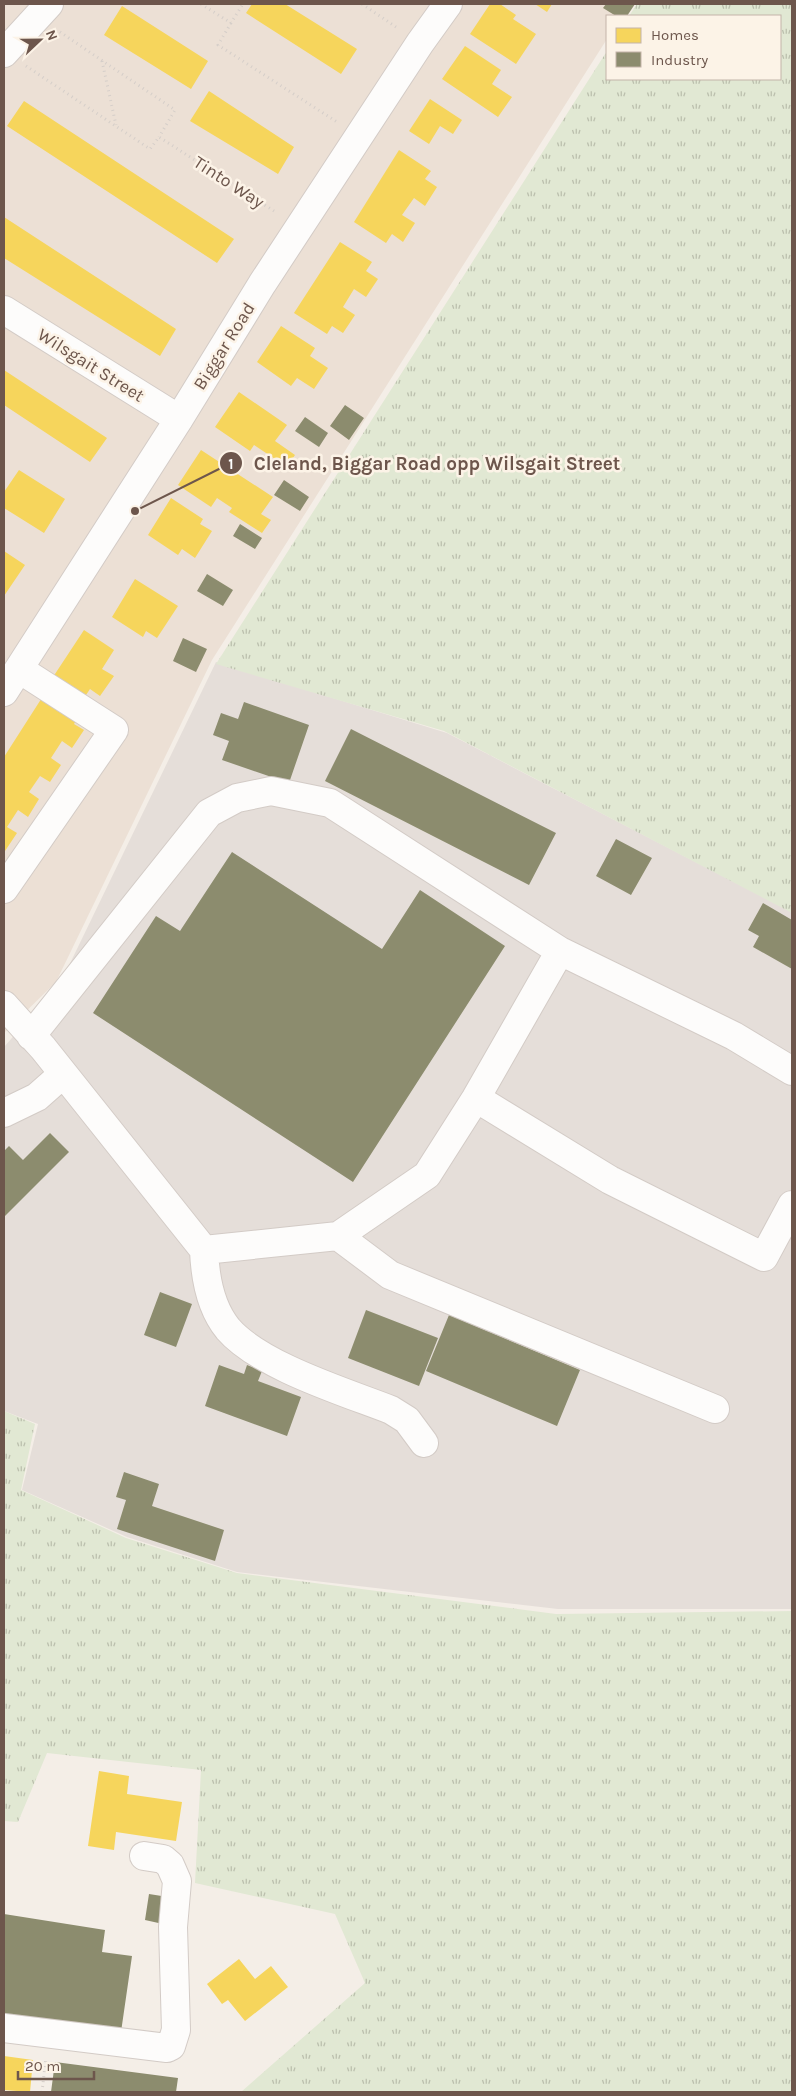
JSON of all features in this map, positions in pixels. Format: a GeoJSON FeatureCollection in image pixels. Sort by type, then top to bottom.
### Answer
{"type":"FeatureCollection","features":[{"type":"Feature","properties":{"kind":"street","name":"Biggar Road"},"geometry":{"type":"LineString","coordinates":[[4,692],[179,419],[299,227],[420,42],[448,4]]}},
{"type":"Feature","properties":{"kind":"street"},"geometry":{"type":"LineString","coordinates":[[4,53],[43,10]]}},
{"type":"Feature","properties":{"kind":"street","name":"Wilsgait Street"},"geometry":{"type":"LineString","coordinates":[[4,310],[179,419]]}},
{"type":"Feature","properties":{"kind":"street"},"geometry":{"type":"LineString","coordinates":[[4,889],[114,730],[19,669]]}},
{"type":"Feature","properties":{"kind":"street"},"geometry":{"type":"LineString","coordinates":[[31,1036],[209,813],[237,798],[271,791],[330,803],[560,951],[734,1036],[792,1070]]}},
{"type":"Feature","properties":{"kind":"street"},"geometry":{"type":"LineString","coordinates":[[204,1250],[338,1236],[427,1175],[476,1098],[560,951]]}},
{"type":"Feature","properties":{"kind":"street"},"geometry":{"type":"LineString","coordinates":[[4,1005],[63,1074],[204,1250],[205,1273],[212,1300],[228,1329],[264,1358],[391,1410],[407,1420],[424,1443]]}},
{"type":"Feature","properties":{"kind":"street"},"geometry":{"type":"LineString","coordinates":[[4,1113],[36,1097],[63,1074]]}},
{"type":"Feature","properties":{"kind":"street"},"geometry":{"type":"LineString","coordinates":[[476,1098],[610,1180],[764,1257],[792,1205]]}},
{"type":"Feature","properties":{"kind":"street"},"geometry":{"type":"LineString","coordinates":[[338,1236],[390,1275],[715,1409]]}},
{"type":"Feature","properties":{"kind":"street"},"geometry":{"type":"LineString","coordinates":[[4,2028],[167,2048],[171,2046],[176,2030],[173,1927],[177,1881],[170,1865],[163,1859],[144,1856]]}},
{"type":"Feature","properties":{"kind":"path"},"geometry":{"type":"LineString","coordinates":[[201,4],[231,23]]}},
{"type":"Feature","properties":{"kind":"path"},"geometry":{"type":"LineString","coordinates":[[243,4],[218,45],[358,136]]}},
{"type":"Feature","properties":{"kind":"path"},"geometry":{"type":"LineString","coordinates":[[362,4],[420,42]]}},
{"type":"Feature","properties":{"kind":"path"},"geometry":{"type":"LineString","coordinates":[[4,53],[150,148],[159,138],[175,110],[102,60],[43,10]]}},
{"type":"Feature","properties":{"kind":"path"},"geometry":{"type":"LineString","coordinates":[[102,60],[116,126]]}},
{"type":"Feature","properties":{"kind":"path","name":"Tinto Way"},"geometry":{"type":"LineString","coordinates":[[159,138],[299,227]]}},
{"type":"Feature","properties":{"kind":"shaded area"},"geometry":{"type":"Polygon","coordinates":[[[4,4],[630,4],[623,15],[606,15],[606,41],[212,660],[56,982],[4,1033],[4,4]]]}},
{"type":"Feature","properties":{"kind":"shaded area"},"geometry":{"type":"Polygon","coordinates":[[[216,662],[447,733],[792,912],[792,1609],[558,1609],[237,1572],[127,1537],[22,1490],[38,1424],[4,1411],[4,1047],[61,982],[216,662]]]}},
{"type":"Feature","properties":{"kind":"green space"},"geometry":{"type":"Polygon","coordinates":[[[637,4],[792,4],[792,913],[444,731],[216,664],[606,53],[606,80],[781,80],[781,15],[630,15],[637,4]]]}},
{"type":"Feature","properties":{"kind":"green space"},"geometry":{"type":"Polygon","coordinates":[[[4,1411],[35,1424],[21,1490],[126,1538],[237,1573],[556,1614],[792,1611],[792,2092],[241,2092],[365,1983],[335,1914],[195,1883],[201,1770],[47,1753],[18,1822],[4,1821],[4,1411]]]}},
{"type":"Feature","properties":{"kind":"building: Homes"},"geometry":{"type":"Polygon","coordinates":[[[252,4],[285,4],[357,49],[341,74],[246,13],[252,4]]]}},
{"type":"Feature","properties":{"kind":"building: Homes"},"geometry":{"type":"Polygon","coordinates":[[[490,4],[500,4],[516,15],[513,19],[536,34],[516,64],[470,34],[490,4]]]}},
{"type":"Feature","properties":{"kind":"building: Homes"},"geometry":{"type":"Polygon","coordinates":[[[535,4],[552,4],[547,12],[535,4]]]}},
{"type":"Feature","properties":{"kind":"building: Homes"},"geometry":{"type":"Polygon","coordinates":[[[122,6],[208,61],[191,89],[104,35],[122,6]]]}},
{"type":"Feature","properties":{"kind":"building: Homes"},"geometry":{"type":"Polygon","coordinates":[[[465,46],[501,70],[492,84],[512,97],[498,117],[442,79],[465,46]]]}},
{"type":"Feature","properties":{"kind":"building: Homes"},"geometry":{"type":"Polygon","coordinates":[[[209,91],[294,147],[278,174],[190,121],[209,91]]]}},
{"type":"Feature","properties":{"kind":"building: Homes"},"geometry":{"type":"Polygon","coordinates":[[[430,99],[462,120],[453,134],[440,126],[429,144],[409,131],[430,99]]]}},
{"type":"Feature","properties":{"kind":"building: Homes"},"geometry":{"type":"Polygon","coordinates":[[[24,101],[234,239],[217,263],[7,126],[24,101]]]}},
{"type":"Feature","properties":{"kind":"building: Homes"},"geometry":{"type":"Polygon","coordinates":[[[399,150],[431,171],[425,179],[437,187],[425,206],[414,198],[402,215],[415,223],[403,242],[392,234],[386,243],[354,222],[399,150]]]}},
{"type":"Feature","properties":{"kind":"building: Homes"},"geometry":{"type":"Polygon","coordinates":[[[4,217],[176,329],[160,356],[4,258],[4,217]]]}},
{"type":"Feature","properties":{"kind":"building: Homes"},"geometry":{"type":"Polygon","coordinates":[[[340,242],[372,262],[366,271],[378,279],[366,297],[354,289],[343,307],[355,315],[343,333],[332,326],[327,334],[294,313],[340,242]]]}},
{"type":"Feature","properties":{"kind":"building: Homes"},"geometry":{"type":"Polygon","coordinates":[[[281,326],[315,348],[310,356],[328,368],[314,389],[297,378],[291,386],[257,362],[281,326]]]}},
{"type":"Feature","properties":{"kind":"building: Homes"},"geometry":{"type":"Polygon","coordinates":[[[4,370],[107,438],[90,462],[4,405],[4,370]]]}},
{"type":"Feature","properties":{"kind":"building: Homes"},"geometry":{"type":"Polygon","coordinates":[[[239,392],[287,425],[275,441],[295,455],[287,467],[254,445],[250,451],[215,427],[239,392]]]}},
{"type":"Feature","properties":{"kind":"building: Homes"},"geometry":{"type":"Polygon","coordinates":[[[201,450],[273,497],[261,514],[271,520],[262,533],[229,512],[232,508],[217,498],[211,507],[178,485],[201,450]]]}},
{"type":"Feature","properties":{"kind":"building: Homes"},"geometry":{"type":"Polygon","coordinates":[[[19,470],[65,499],[44,533],[4,508],[4,492],[19,470]]]}},
{"type":"Feature","properties":{"kind":"building: Homes"},"geometry":{"type":"Polygon","coordinates":[[[171,498],[203,519],[200,524],[212,531],[195,558],[182,549],[178,555],[148,535],[171,498]]]}},
{"type":"Feature","properties":{"kind":"building: Homes"},"geometry":{"type":"Polygon","coordinates":[[[4,551],[25,565],[4,596],[4,551]]]}},
{"type":"Feature","properties":{"kind":"building: Homes"},"geometry":{"type":"Polygon","coordinates":[[[135,579],[178,606],[157,638],[146,631],[143,637],[112,617],[135,579]]]}},
{"type":"Feature","properties":{"kind":"building: Homes"},"geometry":{"type":"Polygon","coordinates":[[[84,630],[114,650],[102,669],[114,676],[100,696],[90,689],[84,698],[53,677],[84,630]]]}},
{"type":"Feature","properties":{"kind":"building: Homes"},"geometry":{"type":"Polygon","coordinates":[[[45,693],[79,715],[74,724],[84,730],[72,748],[62,741],[51,758],[61,765],[50,782],[40,776],[29,792],[39,799],[28,817],[18,810],[7,827],[17,833],[5,851],[4,757],[45,693]]]}},
{"type":"Feature","properties":{"kind":"building: Homes"},"geometry":{"type":"Polygon","coordinates":[[[99,1771],[129,1776],[127,1794],[182,1802],[176,1841],[116,1832],[114,1850],[88,1846],[99,1771]]]}},
{"type":"Feature","properties":{"kind":"building: Homes"},"geometry":{"type":"Polygon","coordinates":[[[239,1959],[255,1979],[271,1966],[288,1987],[245,2021],[228,2000],[222,2004],[207,1984],[239,1959]]]}},
{"type":"Feature","properties":{"kind":"building: Homes"},"geometry":{"type":"Polygon","coordinates":[[[4,2056],[33,2060],[30,2092],[4,2090],[4,2056]]]}},
{"type":"Feature","properties":{"kind":"building: Industry"},"geometry":{"type":"Polygon","coordinates":[[[606,4],[635,4],[628,15],[614,15],[603,8],[606,4]]]}},
{"type":"Feature","properties":{"kind":"building: Industry"},"geometry":{"type":"Polygon","coordinates":[[[345,405],[364,418],[349,440],[330,426],[345,405]]]}},
{"type":"Feature","properties":{"kind":"building: Industry"},"geometry":{"type":"Polygon","coordinates":[[[305,417],[328,433],[319,447],[295,431],[305,417]]]}},
{"type":"Feature","properties":{"kind":"building: Industry"},"geometry":{"type":"Polygon","coordinates":[[[284,480],[309,497],[300,511],[274,495],[284,480]]]}},
{"type":"Feature","properties":{"kind":"building: Industry"},"geometry":{"type":"Polygon","coordinates":[[[240,524],[262,538],[255,549],[233,536],[240,524]]]}},
{"type":"Feature","properties":{"kind":"building: Industry"},"geometry":{"type":"Polygon","coordinates":[[[207,574],[233,590],[223,606],[197,591],[207,574]]]}},
{"type":"Feature","properties":{"kind":"building: Industry"},"geometry":{"type":"Polygon","coordinates":[[[183,638],[207,649],[196,672],[173,661],[183,638]]]}},
{"type":"Feature","properties":{"kind":"building: Industry"},"geometry":{"type":"Polygon","coordinates":[[[244,702],[309,725],[289,783],[222,760],[229,741],[213,735],[221,713],[238,719],[244,702]]]}},
{"type":"Feature","properties":{"kind":"building: Industry"},"geometry":{"type":"Polygon","coordinates":[[[351,729],[556,833],[529,885],[325,781],[351,729]]]}},
{"type":"Feature","properties":{"kind":"building: Industry"},"geometry":{"type":"Polygon","coordinates":[[[616,839],[652,858],[631,895],[596,876],[616,839]]]}},
{"type":"Feature","properties":{"kind":"building: Industry"},"geometry":{"type":"Polygon","coordinates":[[[232,852],[382,949],[420,890],[505,946],[353,1182],[93,1013],[156,916],[180,931],[232,852]]]}},
{"type":"Feature","properties":{"kind":"building: Industry"},"geometry":{"type":"Polygon","coordinates":[[[763,903],[792,920],[792,969],[753,947],[759,936],[748,930],[763,903]]]}},
{"type":"Feature","properties":{"kind":"building: Industry"},"geometry":{"type":"Polygon","coordinates":[[[50,1133],[69,1152],[4,1217],[4,1151],[9,1146],[23,1160],[50,1133]]]}},
{"type":"Feature","properties":{"kind":"building: Industry"},"geometry":{"type":"Polygon","coordinates":[[[160,1292],[192,1304],[176,1347],[144,1335],[160,1292]]]}},
{"type":"Feature","properties":{"kind":"building: Industry"},"geometry":{"type":"Polygon","coordinates":[[[366,1310],[438,1338],[419,1386],[348,1358],[366,1310]]]}},
{"type":"Feature","properties":{"kind":"building: Industry"},"geometry":{"type":"Polygon","coordinates":[[[449,1315],[580,1370],[557,1426],[426,1371],[449,1315]]]}},
{"type":"Feature","properties":{"kind":"building: Industry"},"geometry":{"type":"Polygon","coordinates":[[[219,1365],[244,1374],[247,1365],[262,1371],[258,1381],[301,1397],[287,1436],[205,1406],[219,1365]]]}},
{"type":"Feature","properties":{"kind":"building: Industry"},"geometry":{"type":"Polygon","coordinates":[[[124,1472],[159,1484],[152,1506],[224,1530],[215,1561],[117,1529],[126,1500],[116,1497],[124,1472]]]}},
{"type":"Feature","properties":{"kind":"building: Industry"},"geometry":{"type":"Polygon","coordinates":[[[149,1894],[168,1897],[163,1924],[145,1920],[149,1894]]]}},
{"type":"Feature","properties":{"kind":"building: Industry"},"geometry":{"type":"Polygon","coordinates":[[[4,1914],[105,1930],[102,1952],[132,1956],[121,2032],[4,2014],[4,1914]]]}},
{"type":"Feature","properties":{"kind":"building: Industry"},"geometry":{"type":"Polygon","coordinates":[[[55,2062],[178,2078],[176,2092],[51,2092],[55,2062]]]}},
{"type":"Feature","properties":{"kind":"place","name":"Cleland, Biggar Road opp Wilsgait Street"},"geometry":{"type":"Point","coordinates":[135,511]}}]}
